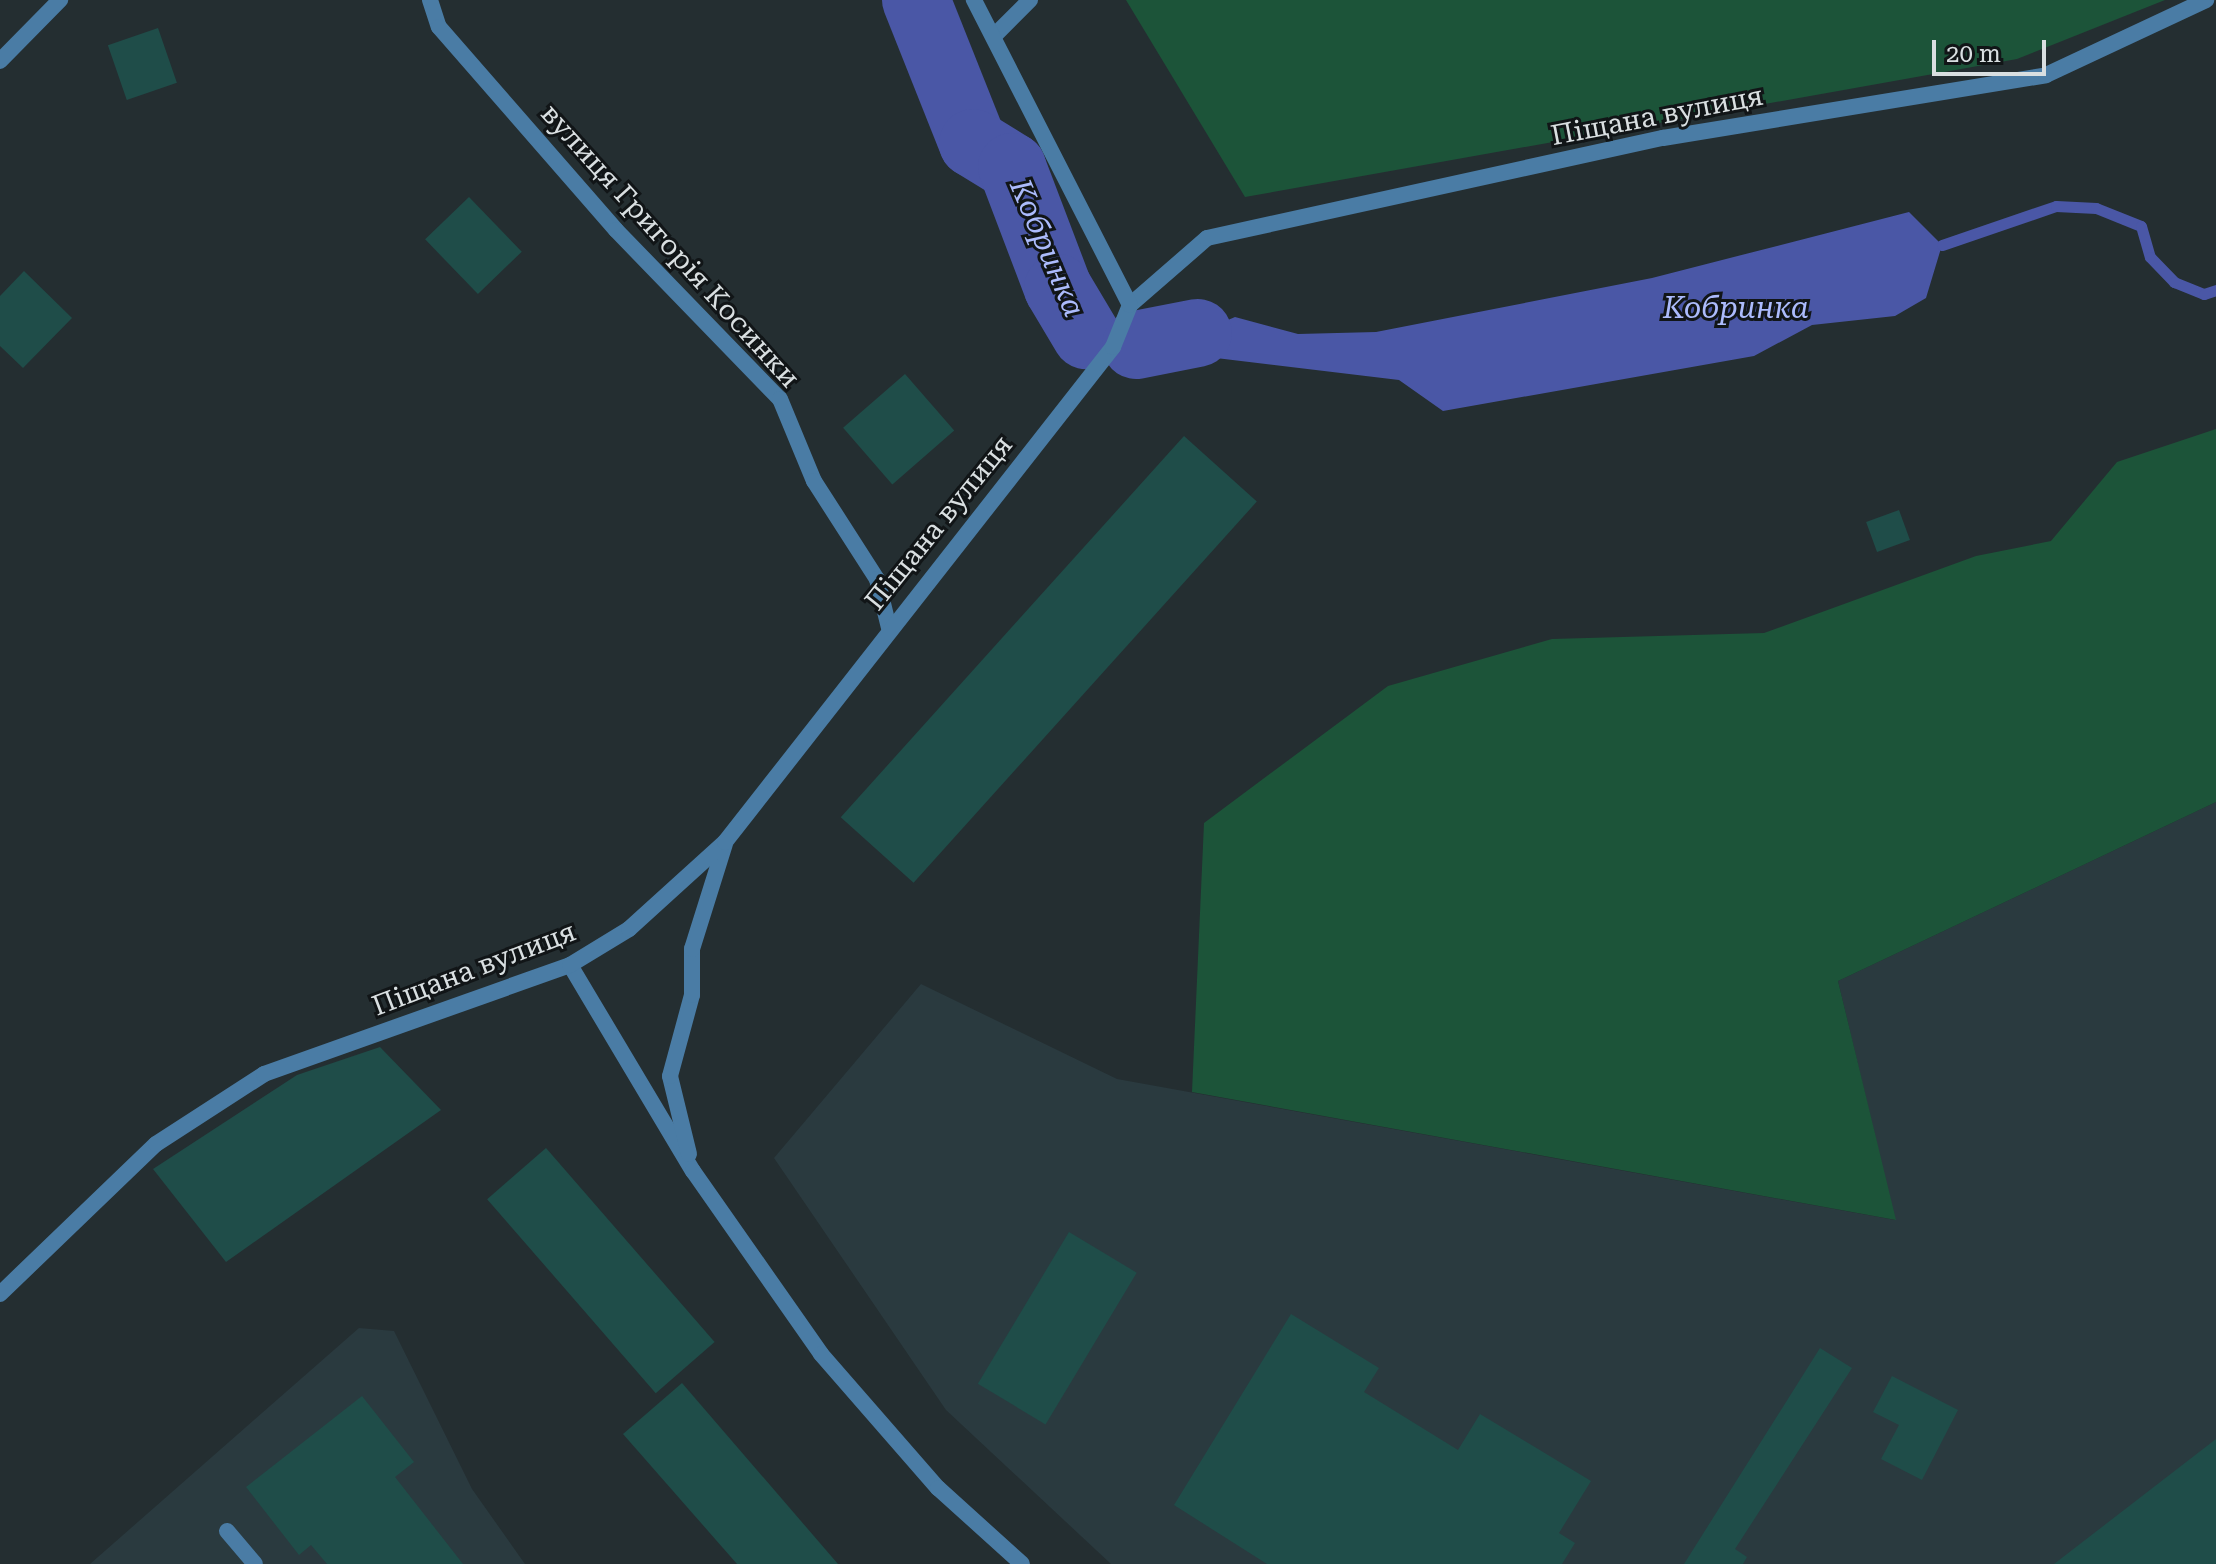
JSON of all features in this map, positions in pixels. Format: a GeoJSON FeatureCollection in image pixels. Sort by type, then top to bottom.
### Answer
{"type":"FeatureCollection","features":[{"type":"Feature","properties":{"kind":"street"},"geometry":{"type":"LineString","coordinates":[[0,61],[60,0]]}},
{"type":"Feature","properties":{"kind":"street","name":"вулиця Григорія Косинки"},"geometry":{"type":"LineString","coordinates":[[430,0],[439,27],[606,218],[780,399],[814,481],[877,579],[889,628]]}},
{"type":"Feature","properties":{"kind":"street"},"geometry":{"type":"LineString","coordinates":[[974,0],[1130,305]]}},
{"type":"Feature","properties":{"kind":"street"},"geometry":{"type":"LineString","coordinates":[[994,36],[1030,0]]}},
{"type":"Feature","properties":{"kind":"street","name":"Піщана вулиця"},"geometry":{"type":"LineString","coordinates":[[0,1294],[156,1144],[264,1074],[570,965],[629,929],[725,842],[889,628],[1113,347],[1130,305],[1207,238],[1663,138],[2046,75],[2206,0]]}},
{"type":"Feature","properties":{"kind":"street"},"geometry":{"type":"LineString","coordinates":[[693,1171],[670,1076],[692,995],[692,949],[725,842]]}},
{"type":"Feature","properties":{"kind":"street"},"geometry":{"type":"LineString","coordinates":[[570,965],[693,1171],[821,1354],[938,1488],[1022,1564]]}},
{"type":"Feature","properties":{"kind":"street"},"geometry":{"type":"LineString","coordinates":[[227,1531],[255,1564]]}},
{"type":"Feature","properties":{"kind":"shaded area"},"geometry":{"type":"Polygon","coordinates":[[[2216,802],[2216,1564],[1111,1564],[946,1410],[774,1158],[921,984],[1117,1079],[1895,1220],[1838,981],[2216,802]]]}},
{"type":"Feature","properties":{"kind":"shaded area"},"geometry":{"type":"Polygon","coordinates":[[[359,1328],[394,1331],[472,1489],[525,1564],[90,1564],[359,1328]]]}},
{"type":"Feature","properties":{"kind":"green space"},"geometry":{"type":"Polygon","coordinates":[[[1126,0],[2165,0],[2017,59],[1245,197],[1126,0]]]}},
{"type":"Feature","properties":{"kind":"green space"},"geometry":{"type":"Polygon","coordinates":[[[2216,429],[2216,802],[1838,981],[1896,1220],[1192,1092],[1204,823],[1388,686],[1552,639],[1764,633],[1976,556],[2051,541],[2117,462],[2216,429]]]}},
{"type":"Feature","properties":{"kind":"water","name":"Кобринка"},"geometry":{"type":"Polygon","coordinates":[[[1909,212],[1942,245],[1926,298],[1895,316],[1812,325],[1754,356],[1443,411],[1399,380],[1216,358],[1198,333],[1235,317],[1298,334],[1376,332],[1652,278],[1909,212]]]}},
{"type":"Feature","properties":{"kind":"building"},"geometry":{"type":"Polygon","coordinates":[[[158,28],[177,83],[127,100],[108,45],[158,28]]]}},
{"type":"Feature","properties":{"kind":"building"},"geometry":{"type":"Polygon","coordinates":[[[469,197],[522,252],[478,294],[425,239],[469,197]]]}},
{"type":"Feature","properties":{"kind":"building"},"geometry":{"type":"Polygon","coordinates":[[[24,271],[72,318],[23,368],[0,346],[0,296],[24,271]]]}},
{"type":"Feature","properties":{"kind":"building"},"geometry":{"type":"Polygon","coordinates":[[[905,374],[954,431],[892,484],[843,428],[905,374]]]}},
{"type":"Feature","properties":{"kind":"building"},"geometry":{"type":"Polygon","coordinates":[[[1184,436],[1257,502],[914,883],[841,817],[1184,436]]]}},
{"type":"Feature","properties":{"kind":"building"},"geometry":{"type":"Polygon","coordinates":[[[1899,510],[1910,540],[1877,552],[1866,522],[1899,510]]]}},
{"type":"Feature","properties":{"kind":"building"},"geometry":{"type":"Polygon","coordinates":[[[380,1047],[441,1110],[226,1262],[153,1169],[297,1075],[380,1047]]]}},
{"type":"Feature","properties":{"kind":"building"},"geometry":{"type":"Polygon","coordinates":[[[546,1148],[715,1342],[656,1393],[487,1199],[546,1148]]]}},
{"type":"Feature","properties":{"kind":"building"},"geometry":{"type":"Polygon","coordinates":[[[1069,1232],[1137,1273],[1046,1424],[978,1384],[1069,1232]]]}},
{"type":"Feature","properties":{"kind":"building"},"geometry":{"type":"Polygon","coordinates":[[[1291,1314],[1379,1368],[1364,1392],[1458,1450],[1480,1414],[1591,1481],[1559,1533],[1575,1543],[1562,1564],[1267,1564],[1174,1505],[1291,1314]]]}},
{"type":"Feature","properties":{"kind":"building"},"geometry":{"type":"Polygon","coordinates":[[[1820,1348],[1852,1368],[1735,1549],[1747,1557],[1743,1564],[1684,1564],[1820,1348]]]}},
{"type":"Feature","properties":{"kind":"building"},"geometry":{"type":"Polygon","coordinates":[[[1892,1376],[1958,1410],[1922,1480],[1881,1459],[1899,1425],[1873,1412],[1892,1376]]]}},
{"type":"Feature","properties":{"kind":"building"},"geometry":{"type":"Polygon","coordinates":[[[682,1383],[838,1564],[737,1564],[623,1434],[682,1383]]]}},
{"type":"Feature","properties":{"kind":"building"},"geometry":{"type":"Polygon","coordinates":[[[362,1396],[414,1462],[395,1477],[463,1564],[327,1564],[311,1545],[299,1555],[246,1487],[362,1396]]]}},
{"type":"Feature","properties":{"kind":"building"},"geometry":{"type":"Polygon","coordinates":[[[2216,1439],[2216,1564],[2054,1564],[2216,1439]]]}},
{"type":"Feature","properties":{"kind":"waterway","name":"Кобринка"},"geometry":{"type":"LineString","coordinates":[[916,0],[973,143],[1012,167],[1058,288],[1086,335]]}},
{"type":"Feature","properties":{"kind":"waterway","name":"Кобринка"},"geometry":{"type":"LineString","coordinates":[[1942,245],[2056,206],[2096,208],[2141,226],[2150,257],[2174,282],[2204,294],[2216,290]]}},
{"type":"Feature","properties":{"kind":"waterway","name":"Кобринка"},"geometry":{"type":"LineString","coordinates":[[1136,345],[1198,333]]}}]}
